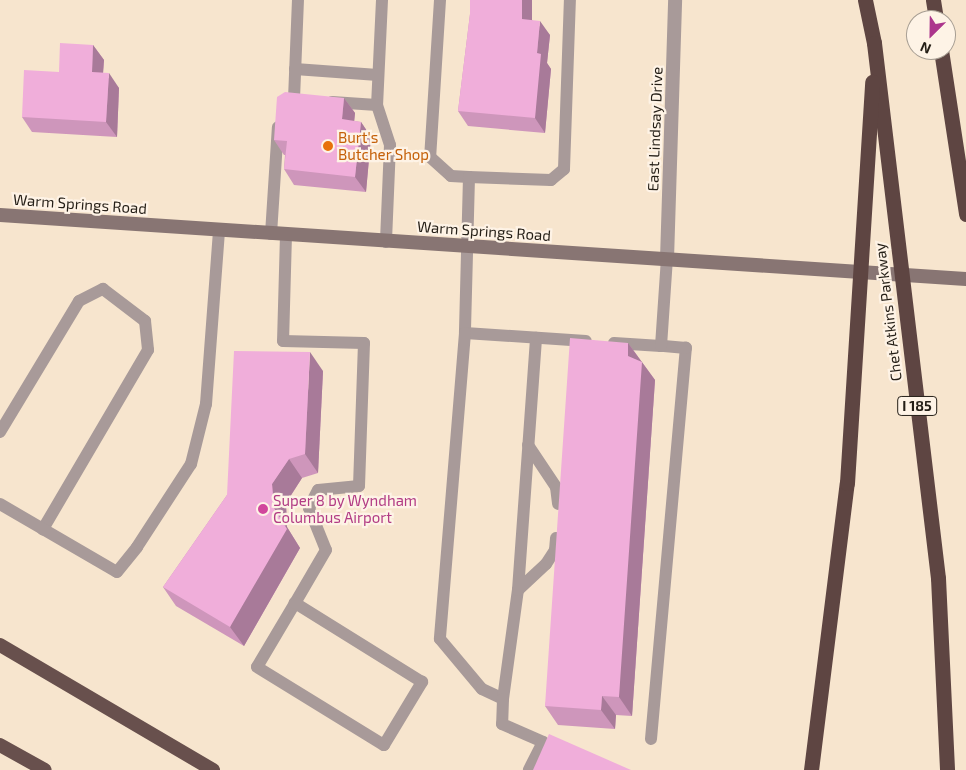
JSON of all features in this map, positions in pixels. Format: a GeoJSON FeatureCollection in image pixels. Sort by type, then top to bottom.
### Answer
{"type":"FeatureCollection","features":[{"type":"Feature","properties":{"kind":"highway","name":"Chet Atkins Parkway"},"geometry":{"type":"LineString","coordinates":[[864,0],[874,43],[938,578],[947,770]]}},
{"type":"Feature","properties":{"kind":"highway"},"geometry":{"type":"LineString","coordinates":[[811,770],[848,482],[874,43]]}},
{"type":"Feature","properties":{"kind":"highway"},"geometry":{"type":"LineString","coordinates":[[943,60],[966,214]]}},
{"type":"Feature","properties":{"kind":"highway"},"geometry":{"type":"LineString","coordinates":[[0,645],[213,770]]}},
{"type":"Feature","properties":{"kind":"highway"},"geometry":{"type":"LineString","coordinates":[[0,745],[45,770]]}},
{"type":"Feature","properties":{"kind":"main road","name":"Warm Springs Road"},"geometry":{"type":"LineString","coordinates":[[0,214],[219,232],[966,279]]}},
{"type":"Feature","properties":{"kind":"street","name":"East Lindsay Drive"},"geometry":{"type":"LineString","coordinates":[[667,259],[675,0]]}},
{"type":"Feature","properties":{"kind":"lane"},"geometry":{"type":"LineString","coordinates":[[294,99],[298,0]]}},
{"type":"Feature","properties":{"kind":"lane"},"geometry":{"type":"LineString","coordinates":[[382,0],[377,105],[390,145],[386,242]]}},
{"type":"Feature","properties":{"kind":"lane"},"geometry":{"type":"LineString","coordinates":[[440,0],[430,157],[451,176],[551,180],[564,169],[570,0]]}},
{"type":"Feature","properties":{"kind":"lane"},"geometry":{"type":"LineString","coordinates":[[295,69],[378,75]]}},
{"type":"Feature","properties":{"kind":"lane"},"geometry":{"type":"LineString","coordinates":[[271,234],[279,108],[294,99],[377,105]]}},
{"type":"Feature","properties":{"kind":"lane"},"geometry":{"type":"LineString","coordinates":[[469,177],[465,333],[440,639],[482,688],[503,700]]}},
{"type":"Feature","properties":{"kind":"lane"},"geometry":{"type":"LineString","coordinates":[[0,504],[117,572],[192,464],[206,404],[219,232]]}},
{"type":"Feature","properties":{"kind":"lane"},"geometry":{"type":"LineString","coordinates":[[286,236],[283,341],[364,343],[359,486],[318,490],[309,508],[326,550],[295,602],[257,667],[384,745],[422,682],[295,602]]}},
{"type":"Feature","properties":{"kind":"lane"},"geometry":{"type":"LineString","coordinates":[[661,346],[667,259]]}},
{"type":"Feature","properties":{"kind":"lane"},"geometry":{"type":"LineString","coordinates":[[0,432],[78,301],[103,289],[145,321],[148,350],[43,529]]}},
{"type":"Feature","properties":{"kind":"lane"},"geometry":{"type":"LineString","coordinates":[[465,333],[686,348],[651,739]]}},
{"type":"Feature","properties":{"kind":"lane"},"geometry":{"type":"LineString","coordinates":[[529,770],[543,742],[502,724],[503,700],[518,590],[536,338]]}},
{"type":"Feature","properties":{"kind":"lane"},"geometry":{"type":"LineString","coordinates":[[528,445],[556,486],[558,504]]}},
{"type":"Feature","properties":{"kind":"lane"},"geometry":{"type":"LineString","coordinates":[[518,590],[546,564],[555,550],[556,538]]}},
{"type":"Feature","properties":{"kind":"building"},"geometry":{"type":"Polygon","coordinates":[[[470,0],[522,0],[522,19],[540,21],[537,53],[541,54],[535,118],[458,111],[470,14],[470,0]]]}},
{"type":"Feature","properties":{"kind":"building"},"geometry":{"type":"Polygon","coordinates":[[[60,43],[93,45],[92,72],[109,73],[106,122],[22,117],[24,70],[59,72],[60,43]]]}},
{"type":"Feature","properties":{"kind":"building","name":"Burt's Butcher Shop"},"geometry":{"type":"Polygon","coordinates":[[[285,92],[344,98],[342,119],[361,122],[355,177],[284,169],[287,141],[274,140],[277,97],[285,92]]]}},
{"type":"Feature","properties":{"kind":"building"},"geometry":{"type":"Polygon","coordinates":[[[570,338],[628,343],[628,356],[642,362],[619,697],[602,696],[601,710],[545,706],[570,338]]]}},
{"type":"Feature","properties":{"kind":"building","name":"Super 8 by Wyndham Columbus Airport"},"geometry":{"type":"Polygon","coordinates":[[[234,351],[310,352],[305,454],[289,459],[272,484],[274,508],[287,529],[230,627],[163,587],[227,495],[234,351]]]}},
{"type":"Feature","properties":{"kind":"building"},"geometry":{"type":"Polygon","coordinates":[[[549,734],[631,770],[533,770],[549,734]]]}},
{"type":"Feature","properties":{"kind":"place","name":"Burt's Butcher Shop"},"geometry":{"type":"Point","coordinates":[328,146]}},
{"type":"Feature","properties":{"kind":"place","name":"Super 8 by Wyndham Columbus Airport"},"geometry":{"type":"Point","coordinates":[263,509]}}]}
